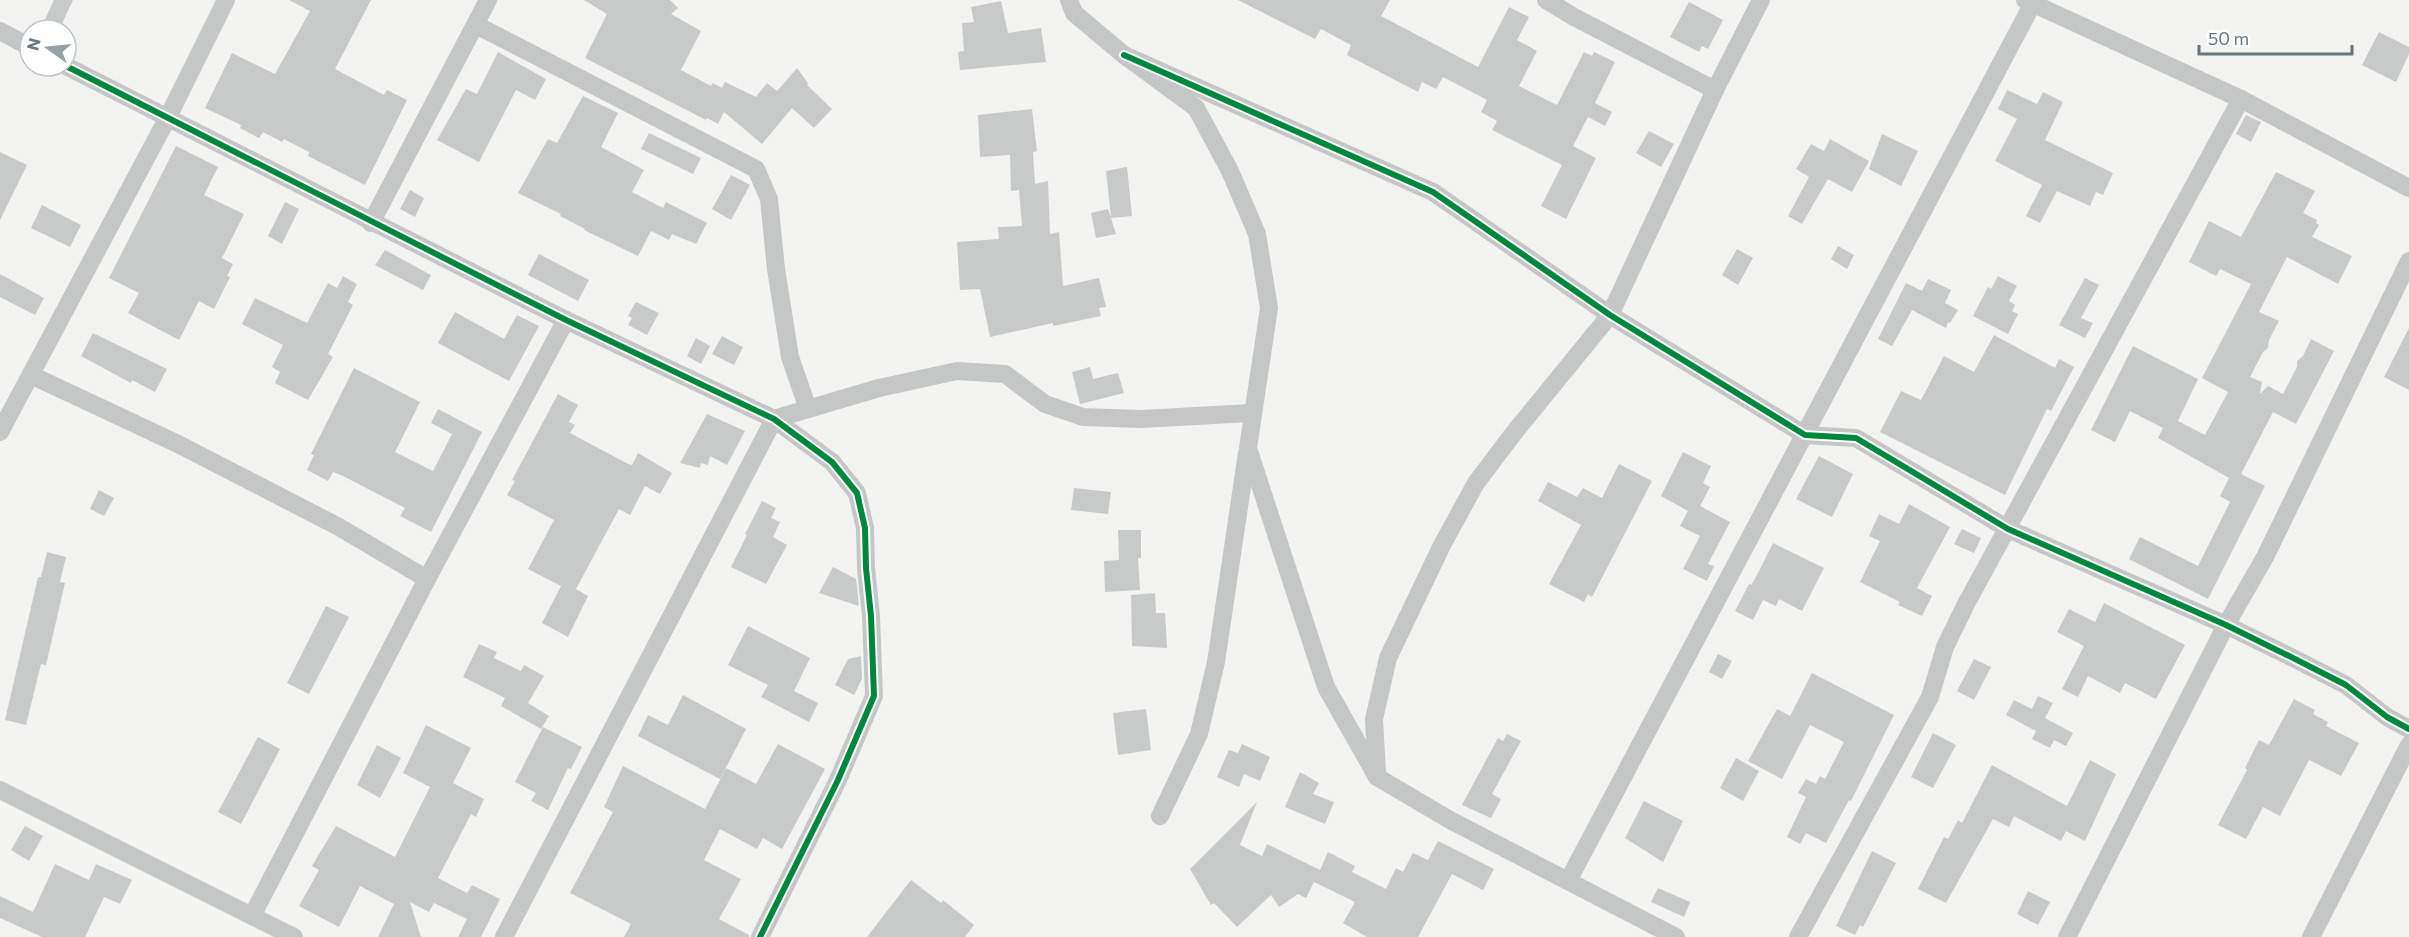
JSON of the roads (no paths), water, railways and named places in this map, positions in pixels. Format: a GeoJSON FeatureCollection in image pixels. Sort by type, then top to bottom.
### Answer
{"type":"FeatureCollection","features":[{"type":"Feature","properties":{"kind":"street"},"geometry":{"type":"LineString","coordinates":[[0,432],[167,119],[226,0]]}},
{"type":"Feature","properties":{"kind":"street"},"geometry":{"type":"LineString","coordinates":[[371,223],[488,0]]}},
{"type":"Feature","properties":{"kind":"street"},"geometry":{"type":"LineString","coordinates":[[1069,0],[1074,13],[1124,55],[1196,108],[1230,171],[1257,234],[1269,308],[1251,413],[1248,448],[1216,662],[1199,734],[1160,816]]}},
{"type":"Feature","properties":{"kind":"street"},"geometry":{"type":"LineString","coordinates":[[1546,0],[1574,17],[1715,90]]}},
{"type":"Feature","properties":{"kind":"street"},"geometry":{"type":"LineString","coordinates":[[1377,777],[1374,719],[1388,658],[1442,545],[1476,483],[1610,315],[1715,90],[1761,0]]}},
{"type":"Feature","properties":{"kind":"street"},"geometry":{"type":"LineString","coordinates":[[1568,881],[1805,435],[2029,1],[2241,99],[2409,188]]}},
{"type":"Feature","properties":{"kind":"street"},"geometry":{"type":"LineString","coordinates":[[476,25],[756,169],[769,199],[776,269],[790,357],[808,409]]}},
{"type":"Feature","properties":{"kind":"street"},"geometry":{"type":"LineString","coordinates":[[0,31],[18,41]]}},
{"type":"Feature","properties":{"kind":"street"},"geometry":{"type":"LineString","coordinates":[[1124,55],[1433,192],[1610,315],[1805,435],[1856,438],[2008,529],[2226,625],[2346,685],[2387,717],[2409,729]]}},
{"type":"Feature","properties":{"kind":"street"},"geometry":{"type":"LineString","coordinates":[[78,72],[371,223],[566,320],[774,419],[832,462],[857,493],[865,528],[874,696],[838,780],[760,937]]}},
{"type":"Feature","properties":{"kind":"street"},"geometry":{"type":"LineString","coordinates":[[1798,937],[1930,697],[1945,647],[1966,604],[2241,99]]}},
{"type":"Feature","properties":{"kind":"street"},"geometry":{"type":"LineString","coordinates":[[2067,937],[2226,625],[2265,557],[2409,261]]}},
{"type":"Feature","properties":{"kind":"street"},"geometry":{"type":"LineString","coordinates":[[252,916],[427,579],[566,320]]}},
{"type":"Feature","properties":{"kind":"street"},"geometry":{"type":"LineString","coordinates":[[504,937],[774,419],[879,388],[957,372],[1005,374],[1045,404],[1083,417],[1141,419],[1251,413]]}},
{"type":"Feature","properties":{"kind":"street"},"geometry":{"type":"LineString","coordinates":[[31,375],[178,444],[339,527],[427,579]]}},
{"type":"Feature","properties":{"kind":"street"},"geometry":{"type":"LineString","coordinates":[[1248,448],[1326,687],[1377,777],[1450,820],[1676,937]]}},
{"type":"Feature","properties":{"kind":"street"},"geometry":{"type":"LineString","coordinates":[[2311,937],[2409,745]]}},
{"type":"Feature","properties":{"kind":"street"},"geometry":{"type":"LineString","coordinates":[[0,790],[294,937]]}}]}
